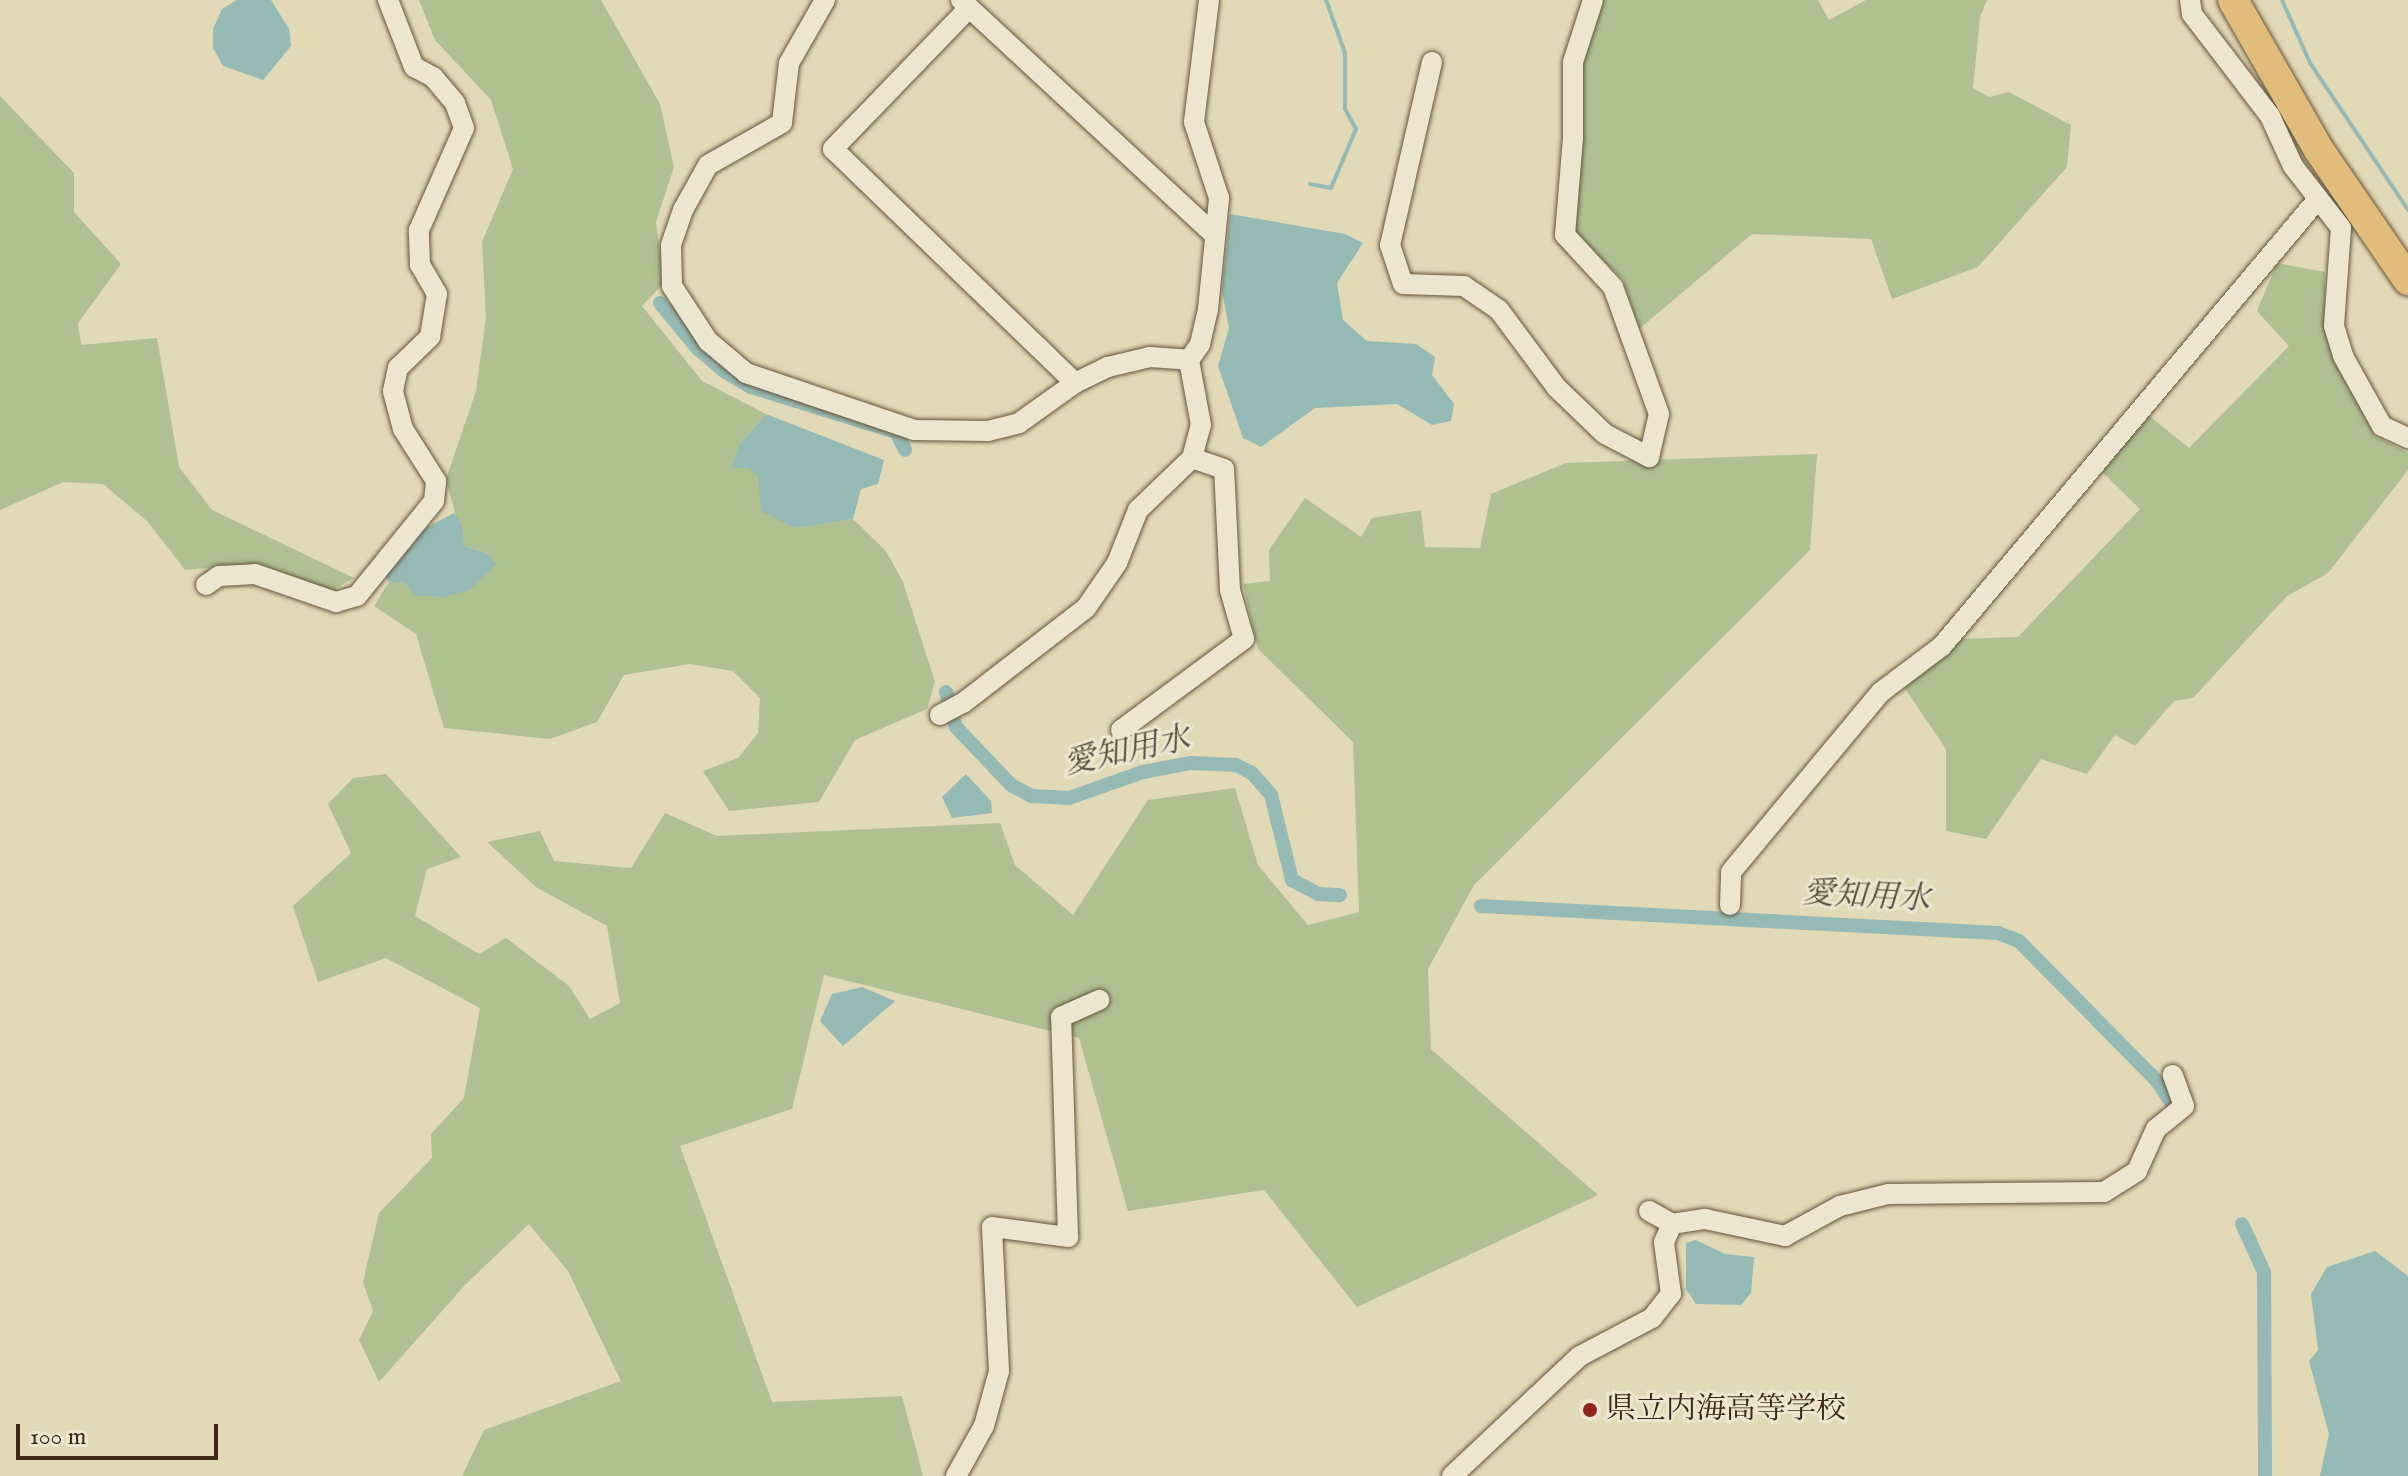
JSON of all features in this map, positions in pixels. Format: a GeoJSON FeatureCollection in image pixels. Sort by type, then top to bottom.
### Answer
{"type":"FeatureCollection","features":[{"type":"Feature","properties":{"kind":"highway"},"geometry":{"type":"LineString","coordinates":[[2233,0],[2319,150],[2408,280]]}},
{"type":"Feature","properties":{"kind":"highway"},"geometry":{"type":"LineString","coordinates":[[2255,0],[2334,139],[2408,247]]}},
{"type":"Feature","properties":{"kind":"street"},"geometry":{"type":"LineString","coordinates":[[206,585],[219,576],[255,574],[336,602],[357,596],[434,501],[436,481],[403,429],[393,391],[398,368],[430,337],[437,294],[420,265],[419,230],[464,128],[455,103],[433,77],[414,67],[388,0]]}},
{"type":"Feature","properties":{"kind":"street"},"geometry":{"type":"LineString","coordinates":[[825,0],[789,63],[782,123],[708,165],[683,210],[671,245],[672,286],[679,304],[708,341],[746,373],[914,430],[988,431],[1019,423],[1075,383],[1108,367],[1150,357],[1189,360]]}},
{"type":"Feature","properties":{"kind":"street"},"geometry":{"type":"LineString","coordinates":[[940,715],[963,703],[1086,608],[1117,563],[1138,510],[1192,458],[1201,425],[1189,360],[1200,344],[1208,309],[1213,233],[1219,198],[1194,122],[1209,0]]}},
{"type":"Feature","properties":{"kind":"street"},"geometry":{"type":"LineString","coordinates":[[1432,62],[1390,245],[1403,284],[1464,286],[1499,310],[1557,388],[1605,434],[1649,457],[1659,414],[1613,287],[1565,235],[1573,137],[1573,62],[1593,0]]}},
{"type":"Feature","properties":{"kind":"street"},"geometry":{"type":"LineString","coordinates":[[2190,0],[2192,14],[2270,116],[2293,166],[2341,228],[2334,326],[2343,356],[2382,426],[2408,438]]}},
{"type":"Feature","properties":{"kind":"street"},"geometry":{"type":"LineString","coordinates":[[1075,383],[833,149],[965,4],[1213,233]]}},
{"type":"Feature","properties":{"kind":"street"},"geometry":{"type":"LineString","coordinates":[[1730,905],[1731,872],[1881,692],[1942,646],[2318,199]]}},
{"type":"Feature","properties":{"kind":"street"},"geometry":{"type":"LineString","coordinates":[[1121,730],[1244,639],[1230,590],[1224,469],[1192,458]]}},
{"type":"Feature","properties":{"kind":"street"},"geometry":{"type":"LineString","coordinates":[[956,1476],[984,1426],[999,1371],[992,1227],[1068,1237],[1061,1017],[1099,1000]]}},
{"type":"Feature","properties":{"kind":"street"},"geometry":{"type":"LineString","coordinates":[[1649,1211],[1672,1224],[1705,1219],[1785,1236],[1840,1206],[1888,1194],[2104,1192],[2137,1171],[2156,1129],[2184,1106],[2173,1075]]}},
{"type":"Feature","properties":{"kind":"street"},"geometry":{"type":"LineString","coordinates":[[1452,1476],[1580,1356],[1652,1318],[1671,1294],[1664,1242],[1672,1224]]}},
{"type":"Feature","properties":{"kind":"green space"},"geometry":{"type":"Polygon","coordinates":[[[419,0],[601,0],[660,104],[674,167],[656,222],[664,283],[642,306],[702,381],[766,414],[739,445],[733,468],[748,468],[759,476],[795,528],[853,519],[886,551],[903,582],[935,682],[927,709],[855,740],[819,802],[729,811],[703,771],[738,758],[758,733],[760,698],[733,671],[690,664],[624,675],[597,722],[550,739],[444,728],[416,634],[374,606],[389,582],[405,582],[489,554],[464,546],[446,479],[476,391],[486,317],[482,242],[513,169],[491,100],[435,40],[419,0]]]}},
{"type":"Feature","properties":{"kind":"green space"},"geometry":{"type":"Polygon","coordinates":[[[1602,0],[1818,0],[1829,20],[1866,0],[1987,0],[1980,17],[1973,88],[1989,97],[2009,92],[2071,125],[2067,167],[1978,267],[1892,299],[1871,239],[1752,234],[1639,329],[1623,279],[1574,232],[1583,136],[1581,62],[1602,0]]]}},
{"type":"Feature","properties":{"kind":"green space"},"geometry":{"type":"Polygon","coordinates":[[[0,96],[74,173],[74,212],[121,264],[78,323],[81,345],[157,338],[179,467],[212,510],[354,578],[331,591],[255,564],[185,570],[148,522],[103,484],[63,482],[0,510],[0,96]]]}},
{"type":"Feature","properties":{"kind":"green space"},"geometry":{"type":"Polygon","coordinates":[[[2277,263],[2325,272],[2324,326],[2335,360],[2375,436],[2408,453],[2408,470],[2328,573],[2287,596],[2193,698],[2174,701],[2135,746],[2115,735],[2087,774],[2041,759],[1986,839],[1946,831],[1946,749],[1904,687],[1959,639],[2018,637],[2140,509],[2100,470],[2147,414],[2189,448],[2289,346],[2257,311],[2277,263]]]}},
{"type":"Feature","properties":{"kind":"green space"},"geometry":{"type":"Polygon","coordinates":[[[1817,454],[1810,550],[1474,885],[1428,969],[1431,1049],[1598,1195],[1357,1307],[1264,1190],[1128,1211],[1079,1038],[824,975],[792,1109],[680,1146],[772,1402],[902,1396],[923,1476],[462,1476],[484,1430],[621,1381],[568,1271],[529,1224],[466,1284],[379,1382],[359,1340],[373,1311],[363,1282],[379,1213],[432,1158],[431,1134],[464,1098],[480,1008],[386,958],[318,982],[293,906],[351,853],[328,804],[353,778],[386,774],[461,857],[427,869],[415,916],[479,954],[506,938],[569,986],[590,1019],[620,1003],[607,926],[536,887],[487,842],[540,831],[554,861],[631,868],[665,813],[717,836],[1000,823],[1015,865],[1073,915],[1148,800],[1235,788],[1258,865],[1308,925],[1359,912],[1353,742],[1258,649],[1243,584],[1270,581],[1269,550],[1305,498],[1361,537],[1372,518],[1421,510],[1425,547],[1480,548],[1491,494],[1566,463],[1817,454]]]}},
{"type":"Feature","properties":{"kind":"water"},"geometry":{"type":"Polygon","coordinates":[[[237,0],[271,0],[289,29],[291,46],[263,80],[223,66],[213,48],[213,29],[222,9],[237,0]]]}},
{"type":"Feature","properties":{"kind":"water"},"geometry":{"type":"Polygon","coordinates":[[[1230,214],[1345,234],[1363,243],[1337,283],[1343,320],[1367,341],[1416,344],[1435,357],[1432,375],[1454,404],[1451,421],[1432,425],[1397,404],[1315,408],[1261,447],[1243,438],[1218,366],[1229,328],[1222,291],[1230,214]]]}},
{"type":"Feature","properties":{"kind":"water"},"geometry":{"type":"Polygon","coordinates":[[[766,414],[884,460],[878,484],[861,489],[853,519],[795,528],[761,511],[758,476],[748,468],[732,468],[739,445],[766,414]]]}},
{"type":"Feature","properties":{"kind":"water"},"geometry":{"type":"Polygon","coordinates":[[[454,513],[462,525],[464,546],[489,554],[496,564],[469,590],[444,597],[414,595],[405,582],[389,582],[385,576],[418,532],[454,513]]]}},
{"type":"Feature","properties":{"kind":"water"},"geometry":{"type":"Polygon","coordinates":[[[966,774],[991,801],[992,813],[952,818],[942,797],[966,774]]]}},
{"type":"Feature","properties":{"kind":"water"},"geometry":{"type":"Polygon","coordinates":[[[862,987],[895,1001],[843,1046],[820,1021],[832,994],[862,987]]]}},
{"type":"Feature","properties":{"kind":"water"},"geometry":{"type":"Polygon","coordinates":[[[1696,1240],[1725,1254],[1754,1257],[1751,1293],[1741,1305],[1696,1304],[1686,1289],[1686,1243],[1696,1240]]]}},
{"type":"Feature","properties":{"kind":"water"},"geometry":{"type":"Polygon","coordinates":[[[2375,1251],[2408,1276],[2408,1476],[2320,1476],[2329,1434],[2309,1361],[2318,1350],[2311,1294],[2327,1267],[2375,1251]]]}},
{"type":"Feature","properties":{"kind":"waterway"},"geometry":{"type":"LineString","coordinates":[[1310,184],[1331,188],[1356,129],[1345,109],[1345,53],[1326,0]]}},
{"type":"Feature","properties":{"kind":"waterway"},"geometry":{"type":"LineString","coordinates":[[2282,0],[2310,63],[2408,210]]}},
{"type":"Feature","properties":{"kind":"waterway","name":"愛知用水"},"geometry":{"type":"LineString","coordinates":[[660,303],[698,349],[724,371],[751,387],[896,432],[905,450]]}},
{"type":"Feature","properties":{"kind":"waterway","name":"愛知用水"},"geometry":{"type":"LineString","coordinates":[[946,692],[956,727],[1011,785],[1032,796],[1069,798],[1143,772],[1191,763],[1236,765],[1252,773],[1271,795],[1292,880],[1318,894],[1340,895]]}},
{"type":"Feature","properties":{"kind":"waterway","name":"愛知用水"},"geometry":{"type":"LineString","coordinates":[[1481,906],[1998,933],[2019,941],[2157,1081],[2174,1107]]}},
{"type":"Feature","properties":{"kind":"waterway","name":"愛知用水"},"geometry":{"type":"LineString","coordinates":[[2242,1224],[2264,1272],[2265,1476]]}},
{"type":"Feature","properties":{"kind":"place","name":"県立内海高等学校"},"geometry":{"type":"Point","coordinates":[1590,1410]}}]}
